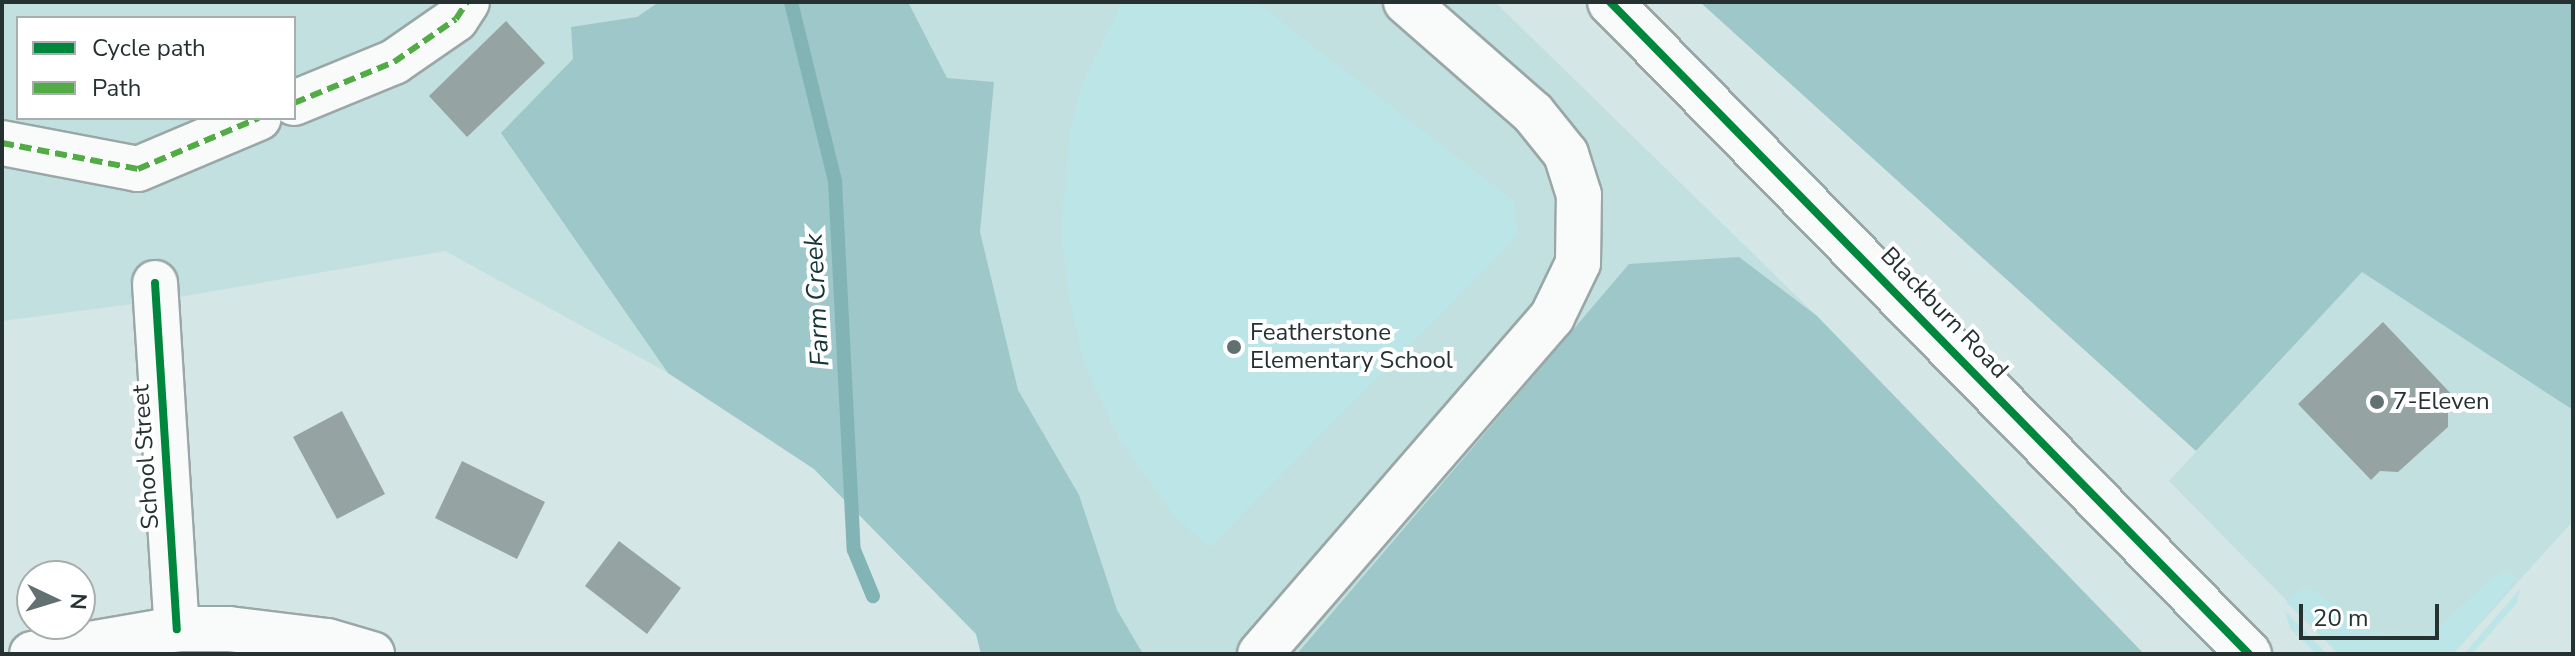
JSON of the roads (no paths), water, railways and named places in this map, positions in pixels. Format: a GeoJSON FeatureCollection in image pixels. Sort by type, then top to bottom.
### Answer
{"type":"FeatureCollection","features":[{"type":"Feature","properties":{"kind":"street"},"geometry":{"type":"LineString","coordinates":[[296,102],[394,62],[456,19],[467,2]]}},
{"type":"Feature","properties":{"kind":"street"},"geometry":{"type":"LineString","coordinates":[[1260,654],[1552,317],[1578,263],[1579,195],[1561,147],[1533,113],[1406,2]]}},
{"type":"Feature","properties":{"kind":"street","name":"Blackburn Road"},"geometry":{"type":"LineString","coordinates":[[1610,2],[2249,654]]}},
{"type":"Feature","properties":{"kind":"street"},"geometry":{"type":"LineString","coordinates":[[2,143],[138,169],[254,120]]}},
{"type":"Feature","properties":{"kind":"street","name":"School Street"},"geometry":{"type":"LineString","coordinates":[[155,283],[177,629]]}},
{"type":"Feature","properties":{"kind":"street"},"geometry":{"type":"LineString","coordinates":[[32,654],[177,629],[250,629],[327,641],[372,654]]}},
{"type":"Feature","properties":{"kind":"waterway","name":"Farm Creek"},"geometry":{"type":"LineString","coordinates":[[791,2],[835,181],[854,550],[873,596]]}},
{"type":"Feature","properties":{"kind":"place","name":"Featherstone Elementary School"},"geometry":{"type":"Point","coordinates":[1234,347]}},
{"type":"Feature","properties":{"kind":"place","name":"7-Eleven"},"geometry":{"type":"Point","coordinates":[2377,402]}}]}
